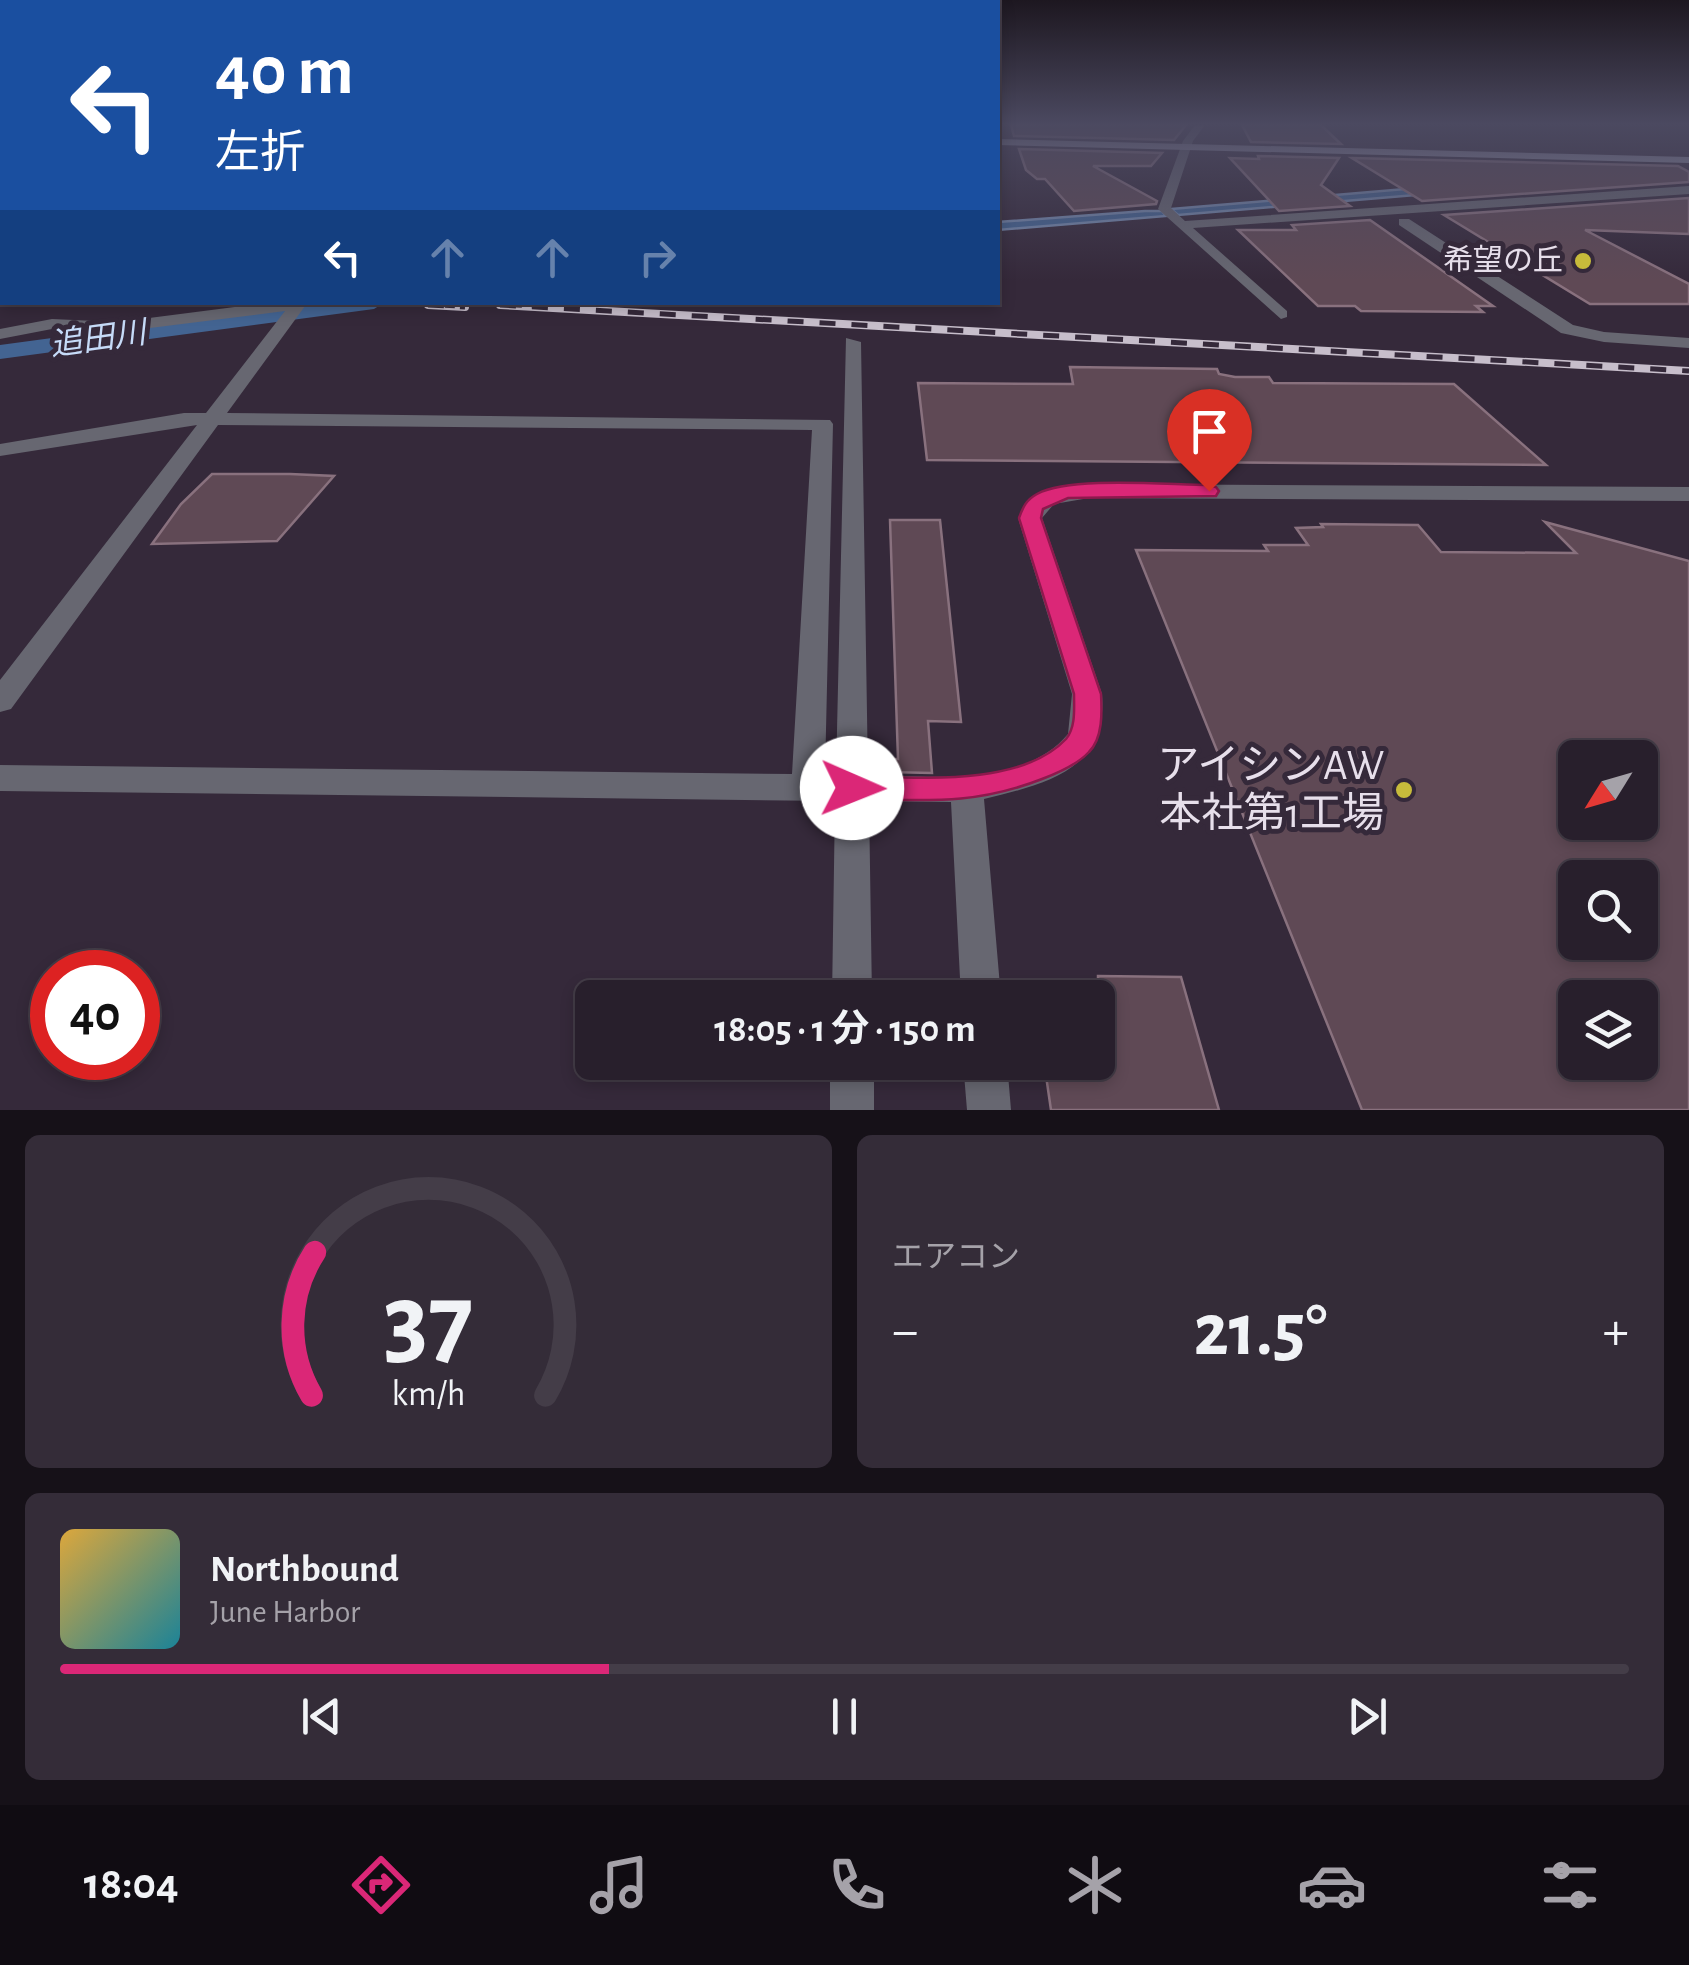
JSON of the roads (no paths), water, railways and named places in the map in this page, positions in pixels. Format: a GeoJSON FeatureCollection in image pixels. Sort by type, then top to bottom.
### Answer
{"type":"FeatureCollection","features":[{"type":"Feature","properties":{"kind":"street"},"geometry":{"type":"LineString","coordinates":[[1175,217],[1181,177]]}},
{"type":"Feature","properties":{"kind":"street"},"geometry":{"type":"LineString","coordinates":[[1175,217],[1689,190]]}},
{"type":"Feature","properties":{"kind":"street"},"geometry":{"type":"LineString","coordinates":[[1175,217],[1281,314]]}},
{"type":"Feature","properties":{"kind":"street"},"geometry":{"type":"LineString","coordinates":[[1404,222],[1567,329],[1604,338],[1689,342]]}},
{"type":"Feature","properties":{"kind":"street"},"geometry":{"type":"LineString","coordinates":[[0,334],[52,324],[118,327],[295,308]]}},
{"type":"Feature","properties":{"kind":"street"},"geometry":{"type":"LineString","coordinates":[[0,701],[295,308]]}},
{"type":"Feature","properties":{"kind":"street"},"geometry":{"type":"LineString","coordinates":[[852,342],[852,980]]}},
{"type":"Feature","properties":{"kind":"street"},"geometry":{"type":"LineString","coordinates":[[0,450],[184,419],[823,424],[808,787]]}},
{"type":"Feature","properties":{"kind":"street"},"geometry":{"type":"LineString","coordinates":[[0,778],[967,789],[1000,783],[1051,764],[1080,744],[1088,719],[1087,694],[1030,518],[1034,506],[1047,497],[1089,491],[1689,494]]}},
{"type":"Feature","properties":{"kind":"street"},"geometry":{"type":"LineString","coordinates":[[967,789],[980,980]]}},
{"type":"Feature","properties":{"kind":"street"},"geometry":{"type":"LineString","coordinates":[[852,1080],[852,1110]]}},
{"type":"Feature","properties":{"kind":"street"},"geometry":{"type":"LineString","coordinates":[[986,1080],[988,1110]]}},
{"type":"Feature","properties":{"kind":"water"},"geometry":{"type":"Polygon","coordinates":[[[1549,177],[1595,177],[1595,180],[1178,215],[1171,209],[1549,177]]]}},
{"type":"Feature","properties":{"kind":"water"},"geometry":{"type":"Polygon","coordinates":[[[1145,211],[1162,211],[1166,216],[1000,230],[1000,222],[1145,211]]]}},
{"type":"Feature","properties":{"kind":"water"},"geometry":{"type":"Polygon","coordinates":[[[267,313],[259,322],[133,338],[112,333],[267,313]]]}},
{"type":"Feature","properties":{"kind":"waterway","name":"追田川"},"geometry":{"type":"LineString","coordinates":[[0,352],[352,305]]}},
{"type":"Feature","properties":{"kind":"railway"},"geometry":{"type":"LineString","coordinates":[[428,305],[465,307],[433,305]]}},
{"type":"Feature","properties":{"kind":"railway"},"geometry":{"type":"LineString","coordinates":[[500,305],[1689,371]]}},
{"type":"Feature","properties":{"kind":"railway"},"geometry":{"type":"LineString","coordinates":[[508,305],[545,307]]}},
{"type":"Feature","properties":{"kind":"place","name":"希望の丘"},"geometry":{"type":"Point","coordinates":[1583,261]}},
{"type":"Feature","properties":{"kind":"place","name":"アイシンAW 本社第1工場"},"geometry":{"type":"Point","coordinates":[1404,790]}}]}
